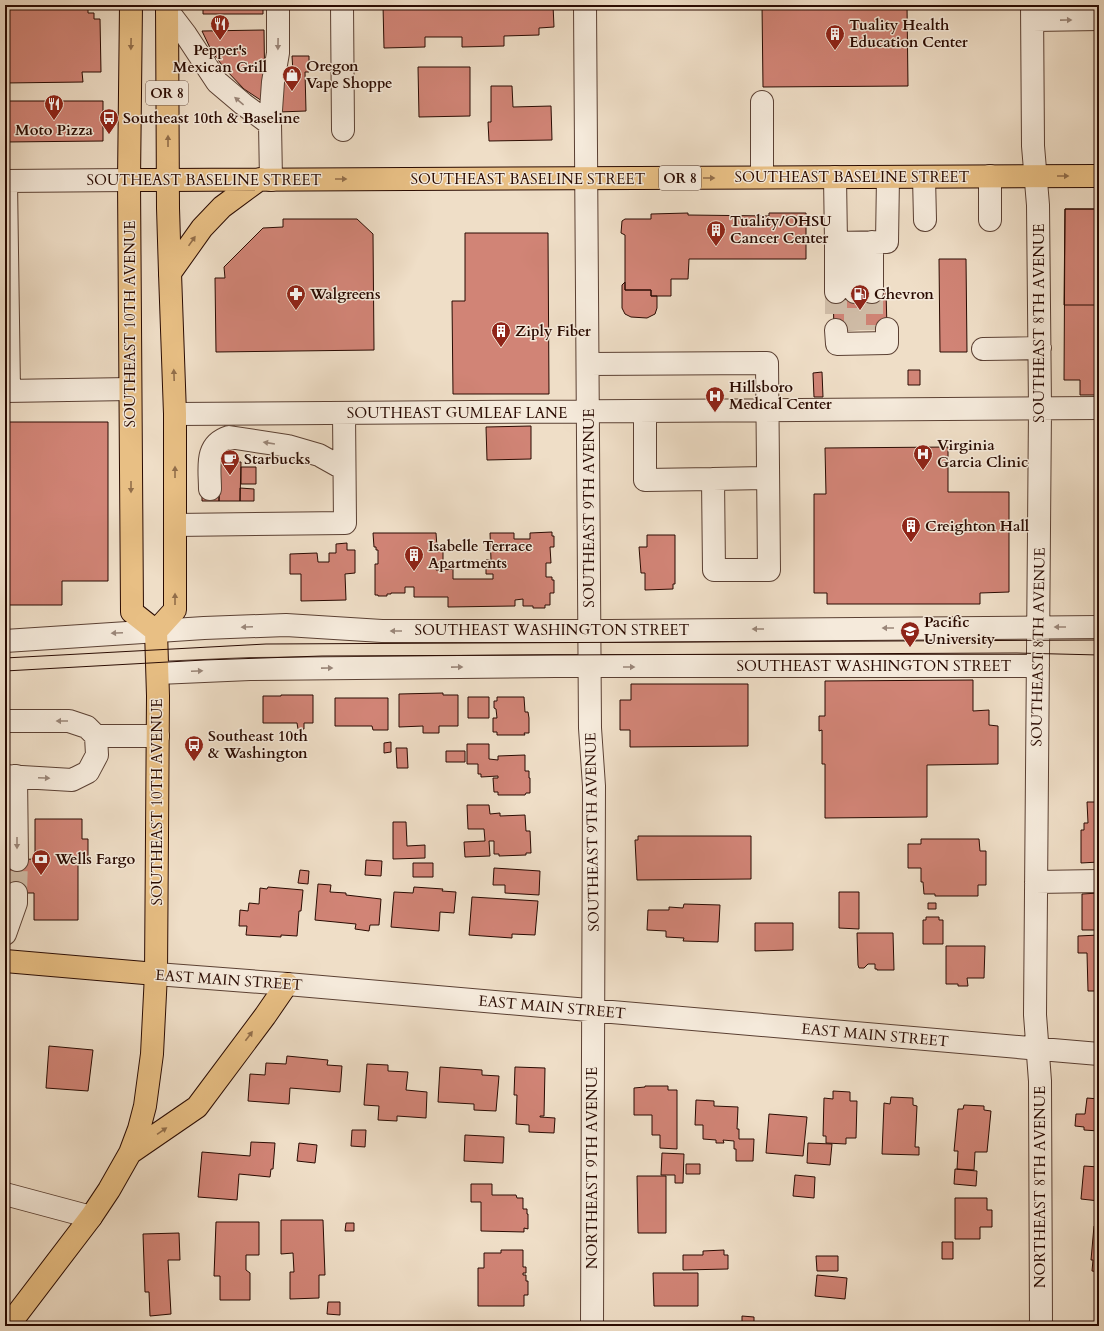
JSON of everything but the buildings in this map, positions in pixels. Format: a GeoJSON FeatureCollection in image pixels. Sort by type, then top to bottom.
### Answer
{"type":"FeatureCollection","features":[{"type":"Feature","properties":{"kind":"main road","name":"SOUTHEAST 10TH AVENUE"},"geometry":{"type":"LineString","coordinates":[[8,1326],[91,1218],[109,1190],[130,1152],[139,1129],[150,1078],[156,974],[158,673],[156,631],[132,612],[129,180],[131,5]]}},
{"type":"Feature","properties":{"kind":"main road","name":"OR 8"},"geometry":{"type":"LineString","coordinates":[[167,8],[168,180]]}},
{"type":"Feature","properties":{"kind":"main road","name":"SOUTHEAST BASELINE STREET"},"geometry":{"type":"LineString","coordinates":[[129,180],[1099,176]]}},
{"type":"Feature","properties":{"kind":"main road"},"geometry":{"type":"LineString","coordinates":[[156,631],[175,610],[175,414],[168,180]]}},
{"type":"Feature","properties":{"kind":"main road"},"geometry":{"type":"LineString","coordinates":[[170,273],[202,228],[222,207],[265,180]]}},
{"type":"Feature","properties":{"kind":"main road","name":"EAST MAIN STREET"},"geometry":{"type":"LineString","coordinates":[[5,961],[156,974]]}},
{"type":"Feature","properties":{"kind":"main road"},"geometry":{"type":"LineString","coordinates":[[130,1152],[197,1107],[287,984]]}},
{"type":"Feature","properties":{"kind":"street"},"geometry":{"type":"LineString","coordinates":[[265,180],[273,82],[278,52],[278,5]]}},
{"type":"Feature","properties":{"kind":"street"},"geometry":{"type":"LineString","coordinates":[[342,5],[343,130]]}},
{"type":"Feature","properties":{"kind":"street","name":"SOUTHEAST 9TH AVENUE"},"geometry":{"type":"LineString","coordinates":[[585,5],[590,728],[594,786],[594,980],[592,1010]]}},
{"type":"Feature","properties":{"kind":"street"},"geometry":{"type":"LineString","coordinates":[[167,8],[217,82],[270,124]]}},
{"type":"Feature","properties":{"kind":"street"},"geometry":{"type":"LineString","coordinates":[[1033,12],[1099,19]]}},
{"type":"Feature","properties":{"kind":"street","name":"SOUTHEAST 8TH AVENUE"},"geometry":{"type":"LineString","coordinates":[[1033,12],[1033,146],[1038,205],[1040,348],[1035,1015],[1038,1049]]}},
{"type":"Feature","properties":{"kind":"street"},"geometry":{"type":"LineString","coordinates":[[762,102],[762,177]]}},
{"type":"Feature","properties":{"kind":"street"},"geometry":{"type":"LineString","coordinates":[[990,176],[990,220]]}},
{"type":"Feature","properties":{"kind":"street"},"geometry":{"type":"LineString","coordinates":[[835,177],[862,243],[862,292],[862,243],[888,177]]}},
{"type":"Feature","properties":{"kind":"street"},"geometry":{"type":"LineString","coordinates":[[924,177],[925,220]]}},
{"type":"Feature","properties":{"kind":"street","name":"SOUTHEAST BASELINE STREET"},"geometry":{"type":"LineString","coordinates":[[5,181],[129,180]]}},
{"type":"Feature","properties":{"kind":"street"},"geometry":{"type":"LineString","coordinates":[[5,181],[7,391],[130,389]]}},
{"type":"Feature","properties":{"kind":"street"},"geometry":{"type":"LineString","coordinates":[[983,349],[1040,348]]}},
{"type":"Feature","properties":{"kind":"street"},"geometry":{"type":"LineString","coordinates":[[588,364],[767,363],[769,570],[714,570],[713,479]]}},
{"type":"Feature","properties":{"kind":"street","name":"SOUTHEAST GUMLEAF LANE"},"geometry":{"type":"LineString","coordinates":[[175,414],[1099,408]]}},
{"type":"Feature","properties":{"kind":"street"},"geometry":{"type":"LineString","coordinates":[[645,412],[645,480],[768,478]]}},
{"type":"Feature","properties":{"kind":"street"},"geometry":{"type":"LineString","coordinates":[[175,525],[345,523],[344,414]]}},
{"type":"Feature","properties":{"kind":"street"},"geometry":{"type":"LineString","coordinates":[[211,525],[210,456],[216,443],[222,439],[228,437],[288,446],[319,455],[344,469]]}},
{"type":"Feature","properties":{"kind":"street","name":"SOUTHEAST WASHINGTON STREET"},"geometry":{"type":"LineString","coordinates":[[5,641],[156,631],[286,625],[382,631],[1099,627]]}},
{"type":"Feature","properties":{"kind":"street","name":"SOUTHEAST WASHINGTON STREET"},"geometry":{"type":"LineString","coordinates":[[158,673],[250,669],[1038,666]]}},
{"type":"Feature","properties":{"kind":"street"},"geometry":{"type":"LineString","coordinates":[[5,721],[70,721],[87,727],[96,736],[97,755],[88,772],[72,780],[11,776],[17,860]]}},
{"type":"Feature","properties":{"kind":"street"},"geometry":{"type":"LineString","coordinates":[[96,736],[158,736]]}},
{"type":"Feature","properties":{"kind":"street"},"geometry":{"type":"LineString","coordinates":[[1036,882],[1099,881]]}},
{"type":"Feature","properties":{"kind":"street"},"geometry":{"type":"LineString","coordinates":[[5,934],[16,903],[16,893]]}},
{"type":"Feature","properties":{"kind":"street","name":"EAST MAIN STREET"},"geometry":{"type":"LineString","coordinates":[[156,974],[1099,1054]]}},
{"type":"Feature","properties":{"kind":"street","name":"NORTHEAST 9TH AVENUE"},"geometry":{"type":"LineString","coordinates":[[592,1010],[592,1326]]}},
{"type":"Feature","properties":{"kind":"street","name":"NORTHEAST 8TH AVENUE"},"geometry":{"type":"LineString","coordinates":[[1038,1049],[1040,1081],[1040,1326]]}},
{"type":"Feature","properties":{"kind":"street"},"geometry":{"type":"LineString","coordinates":[[5,1194],[91,1218]]}},
{"type":"Feature","properties":{"kind":"tunnel"},"geometry":{"type":"LineString","coordinates":[[836,292],[836,330]]}},
{"type":"Feature","properties":{"kind":"tunnel"},"geometry":{"type":"LineString","coordinates":[[855,292],[855,330]]}},
{"type":"Feature","properties":{"kind":"tunnel"},"geometry":{"type":"LineString","coordinates":[[872,292],[872,330]]}},
{"type":"Feature","properties":{"kind":"tunnel"},"geometry":{"type":"LineString","coordinates":[[16,893],[17,860]]}},
{"type":"Feature","properties":{"kind":"tram line"},"geometry":{"type":"LineString","coordinates":[[5,658],[266,644],[1099,640]]}},
{"type":"Feature","properties":{"kind":"tram line"},"geometry":{"type":"LineString","coordinates":[[5,671],[204,660],[322,656],[1017,653],[1099,655]]}},
{"type":"Feature","properties":{"kind":"place","name":"Pepper's Mexican Grill"},"geometry":{"type":"Point","coordinates":[220,41]}},
{"type":"Feature","properties":{"kind":"place","name":"Tuality Health Education Center"},"geometry":{"type":"Point","coordinates":[835,51]}},
{"type":"Feature","properties":{"kind":"place","name":"Oregon Vape Shoppe"},"geometry":{"type":"Point","coordinates":[292,92]}},
{"type":"Feature","properties":{"kind":"place","name":"Moto Pizza"},"geometry":{"type":"Point","coordinates":[54,121]}},
{"type":"Feature","properties":{"kind":"place","name":"Southeast 10th & Baseline"},"geometry":{"type":"Point","coordinates":[109,135]}},
{"type":"Feature","properties":{"kind":"place","name":"Tuality/OHSU Cancer Center"},"geometry":{"type":"Point","coordinates":[716,247]}},
{"type":"Feature","properties":{"kind":"place","name":"Walgreens"},"geometry":{"type":"Point","coordinates":[296,311]}},
{"type":"Feature","properties":{"kind":"place","name":"Chevron"},"geometry":{"type":"Point","coordinates":[860,311]}},
{"type":"Feature","properties":{"kind":"place","name":"Ziply Fiber"},"geometry":{"type":"Point","coordinates":[501,348]}},
{"type":"Feature","properties":{"kind":"place","name":"Hillsboro Medical Center"},"geometry":{"type":"Point","coordinates":[715,413]}},
{"type":"Feature","properties":{"kind":"place","name":"Virginia Garcia Clinic"},"geometry":{"type":"Point","coordinates":[923,471]}},
{"type":"Feature","properties":{"kind":"place","name":"Starbucks"},"geometry":{"type":"Point","coordinates":[230,476]}},
{"type":"Feature","properties":{"kind":"place","name":"Creighton Hall"},"geometry":{"type":"Point","coordinates":[911,543]}},
{"type":"Feature","properties":{"kind":"place","name":"Isabelle Terrace Apartments"},"geometry":{"type":"Point","coordinates":[414,572]}},
{"type":"Feature","properties":{"kind":"place","name":"Pacific University"},"geometry":{"type":"Point","coordinates":[910,648]}},
{"type":"Feature","properties":{"kind":"place","name":"Southeast 10th & Washington"},"geometry":{"type":"Point","coordinates":[194,762]}},
{"type":"Feature","properties":{"kind":"place","name":"Wells Fargo"},"geometry":{"type":"Point","coordinates":[41,876]}}]}
